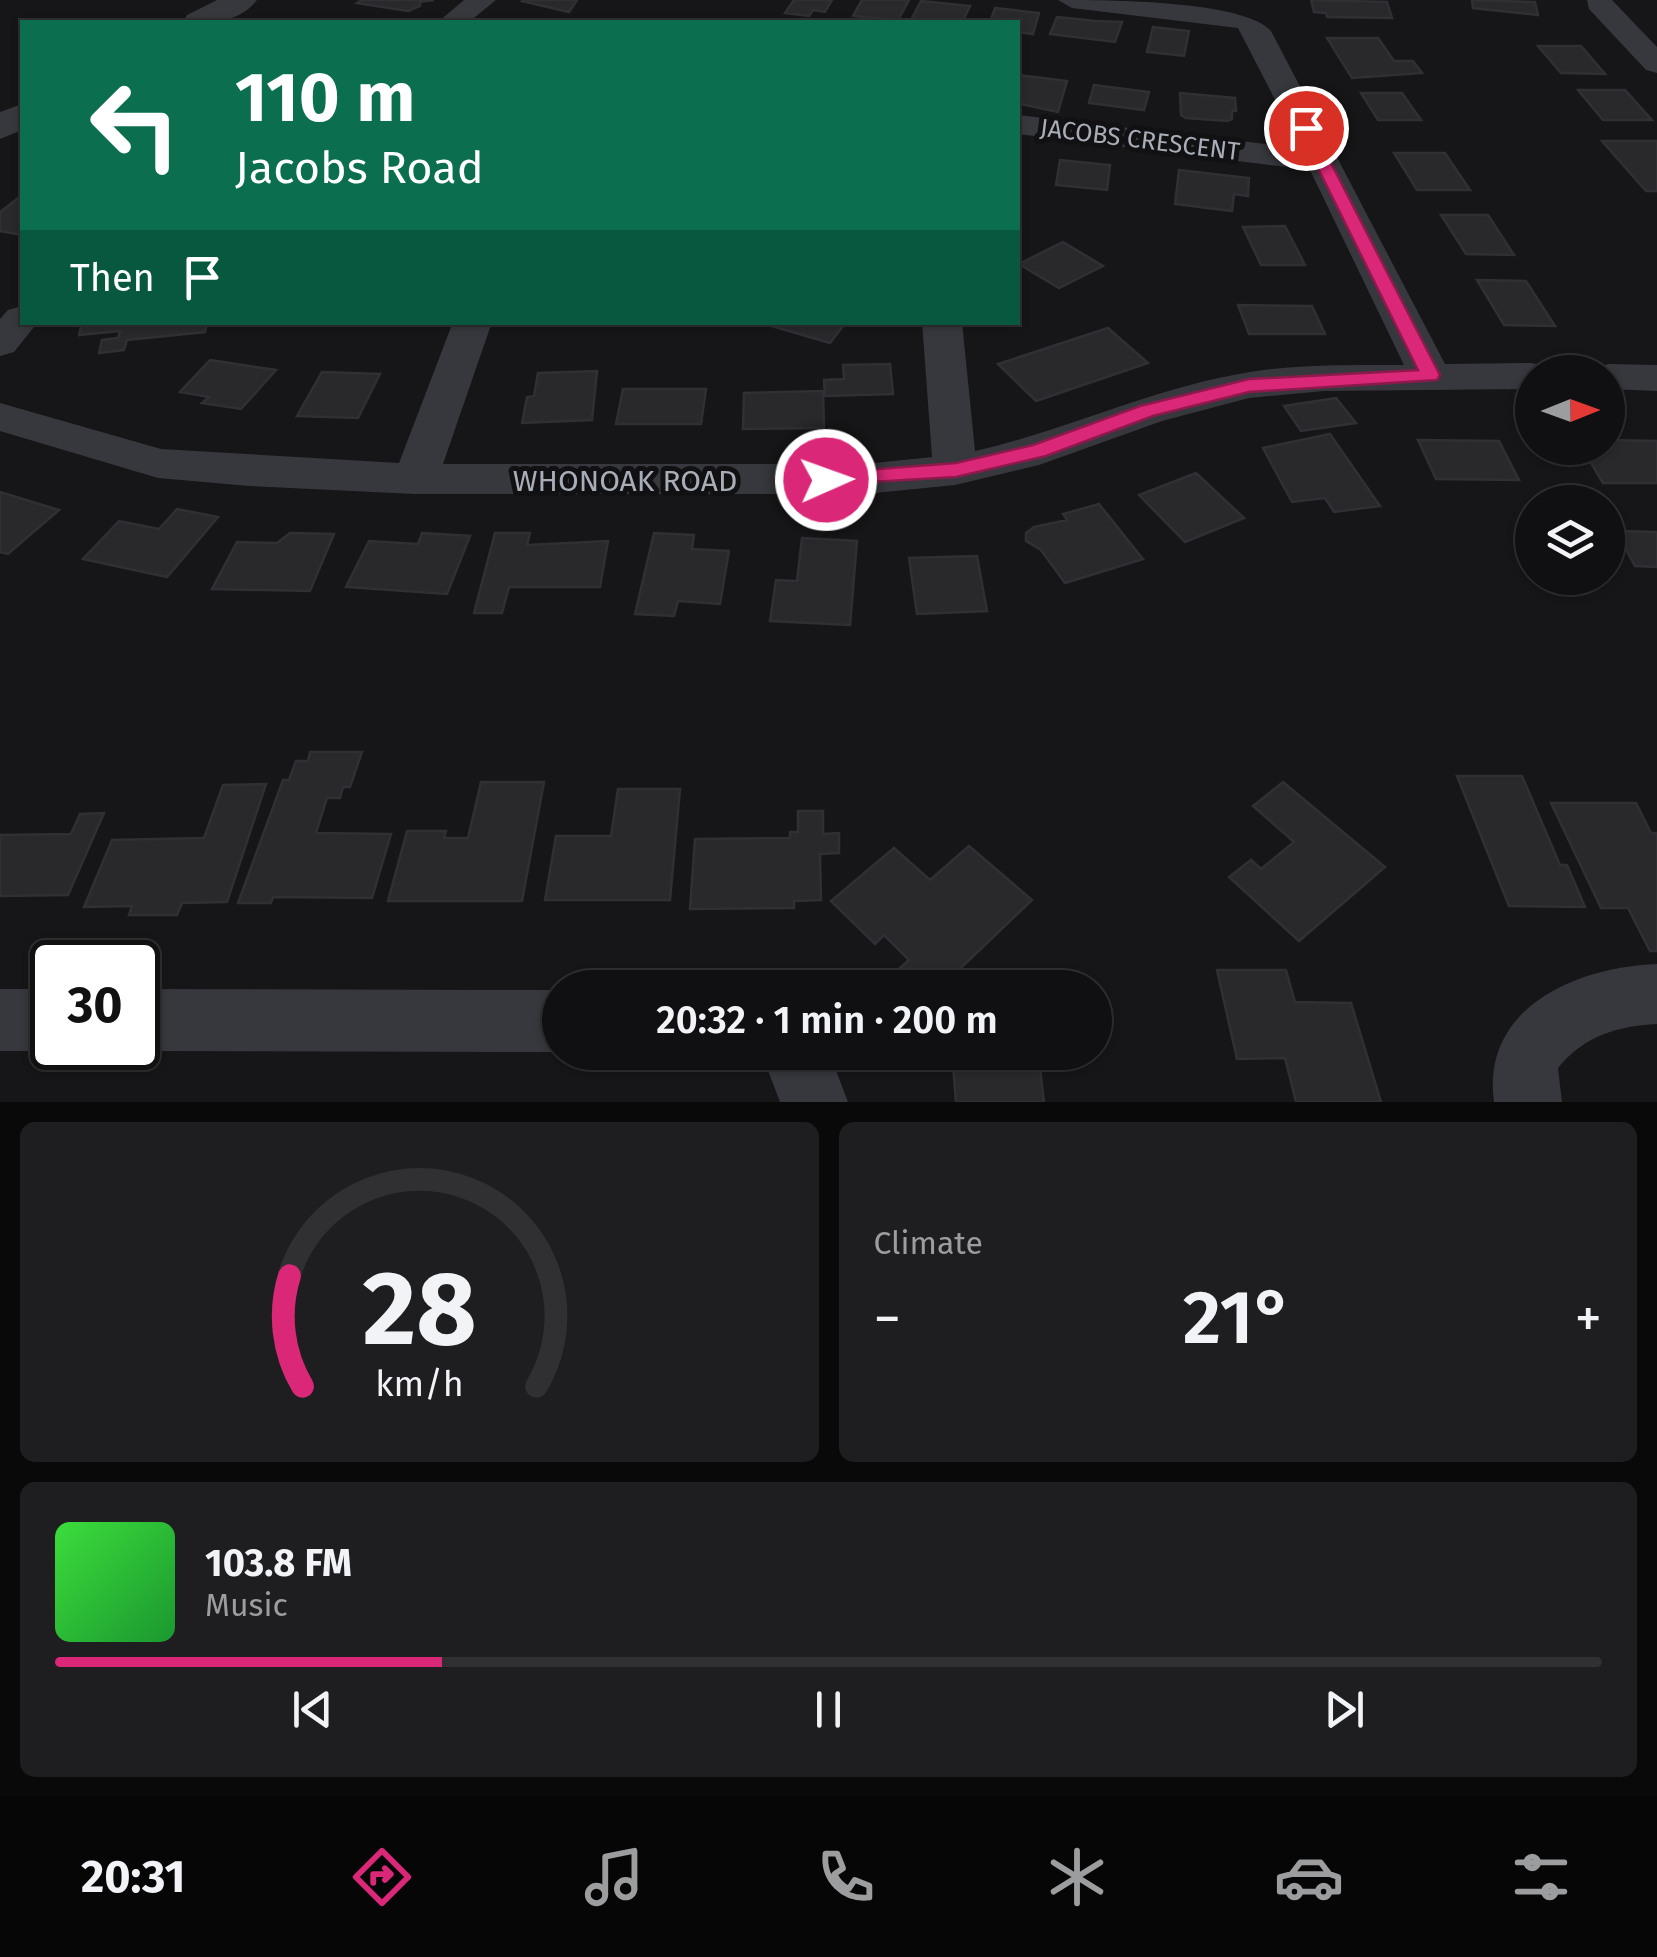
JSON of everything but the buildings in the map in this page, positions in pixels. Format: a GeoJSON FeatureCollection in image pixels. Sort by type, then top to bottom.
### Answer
{"type":"FeatureCollection","features":[{"type":"Feature","properties":{"kind":"street"},"geometry":{"type":"LineString","coordinates":[[203,20],[242,0]]}},
{"type":"Feature","properties":{"kind":"street"},"geometry":{"type":"LineString","coordinates":[[455,20],[482,0]]}},
{"type":"Feature","properties":{"kind":"street"},"geometry":{"type":"LineString","coordinates":[[1072,0],[1231,17],[1248,22],[1257,31],[1430,375]]}},
{"type":"Feature","properties":{"kind":"street"},"geometry":{"type":"LineString","coordinates":[[1598,2],[1657,64]]}},
{"type":"Feature","properties":{"kind":"street","name":"JACOBS CRESCENT"},"geometry":{"type":"LineString","coordinates":[[1020,125],[1322,161]]}},
{"type":"Feature","properties":{"kind":"street"},"geometry":{"type":"LineString","coordinates":[[0,344],[20,320]]}},
{"type":"Feature","properties":{"kind":"street"},"geometry":{"type":"LineString","coordinates":[[415,479],[472,325]]}},
{"type":"Feature","properties":{"kind":"street"},"geometry":{"type":"LineString","coordinates":[[942,325],[956,470]]}},
{"type":"Feature","properties":{"kind":"street","name":"WHONOAK ROAD"},"geometry":{"type":"LineString","coordinates":[[0,417],[58,431],[158,464],[415,479],[865,480],[956,470],[1038,451],[1147,411],[1232,389],[1324,378],[1515,376]]}},
{"type":"Feature","properties":{"kind":"street"},"geometry":{"type":"LineString","coordinates":[[1625,377],[1657,378]]}},
{"type":"Feature","properties":{"kind":"street"},"geometry":{"type":"LineString","coordinates":[[1528,1102],[1524,1077],[1527,1059],[1558,1020],[1630,993],[1657,994]]}},
{"type":"Feature","properties":{"kind":"street"},"geometry":{"type":"LineString","coordinates":[[0,1020],[30,1020]]}},
{"type":"Feature","properties":{"kind":"street"},"geometry":{"type":"LineString","coordinates":[[160,1020],[542,1021]]}},
{"type":"Feature","properties":{"kind":"street"},"geometry":{"type":"LineString","coordinates":[[803,1070],[814,1102]]}},
{"type":"Feature","properties":{"kind":"route"},"geometry":{"type":"LineString","coordinates":[[826,480],[956,470],[1038,451],[1196,396],[1249,386],[1324,378],[1430,375],[1306,128]]}}]}
